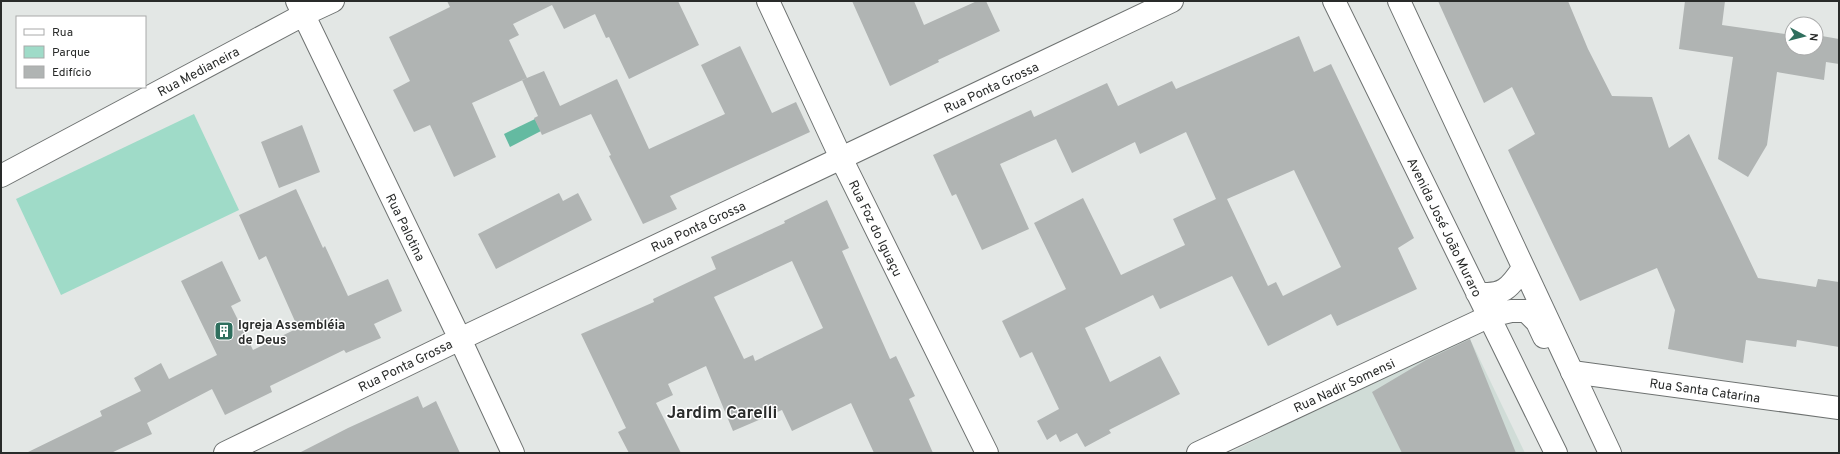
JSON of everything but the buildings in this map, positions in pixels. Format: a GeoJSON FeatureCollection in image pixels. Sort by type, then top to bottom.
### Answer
{"type":"FeatureCollection","features":[{"type":"Feature","properties":{"kind":"street","name":"Rua Medianeira"},"geometry":{"type":"LineString","coordinates":[[1,176],[300,8],[333,1]]}},
{"type":"Feature","properties":{"kind":"street","name":"Rua Foz do Iguaçu"},"geometry":{"type":"LineString","coordinates":[[768,1],[841,158],[987,453]]}},
{"type":"Feature","properties":{"kind":"street","name":"Rua Ponta Grossa"},"geometry":{"type":"LineString","coordinates":[[225,453],[460,339],[1172,1]]}},
{"type":"Feature","properties":{"kind":"street","name":"Avenida José João Muraro"},"geometry":{"type":"LineString","coordinates":[[1334,1],[1556,453]]}},
{"type":"Feature","properties":{"kind":"street"},"geometry":{"type":"LineString","coordinates":[[1399,1],[1610,453]]}},
{"type":"Feature","properties":{"kind":"street","name":"Rua Palotina"},"geometry":{"type":"LineString","coordinates":[[300,8],[460,339],[513,453]]}},
{"type":"Feature","properties":{"kind":"street"},"geometry":{"type":"LineString","coordinates":[[1477,292],[1490,295],[1498,294],[1514,282],[1523,268]]}},
{"type":"Feature","properties":{"kind":"street","name":"Rua Nadir Somensi"},"geometry":{"type":"LineString","coordinates":[[1198,453],[1490,316],[1511,311],[1526,311],[1537,322],[1548,347],[1560,367],[1564,371],[1572,372]]}},
{"type":"Feature","properties":{"kind":"street","name":"Rua Santa Catarina"},"geometry":{"type":"LineString","coordinates":[[1572,372],[1839,408]]}},
{"type":"Feature","properties":{"kind":"shaded area"},"geometry":{"type":"Polygon","coordinates":[[[535,119],[541,131],[510,147],[504,134],[535,119]]]}},
{"type":"Feature","properties":{"kind":"shaded area"},"geometry":{"type":"Polygon","coordinates":[[[1468,335],[1525,453],[1229,453],[1468,335]]]}},
{"type":"Feature","properties":{"kind":"green space"},"geometry":{"type":"Polygon","coordinates":[[[194,114],[239,210],[61,295],[16,199],[194,114]]]}},
{"type":"Feature","properties":{"kind":"place","name":"Igreja Assembléia de Deus"},"geometry":{"type":"Point","coordinates":[224,331]}},
{"type":"Feature","properties":{"kind":"district","name":"Jardim Carelli"},"geometry":{"type":"Point","coordinates":[722,412]}}]}
